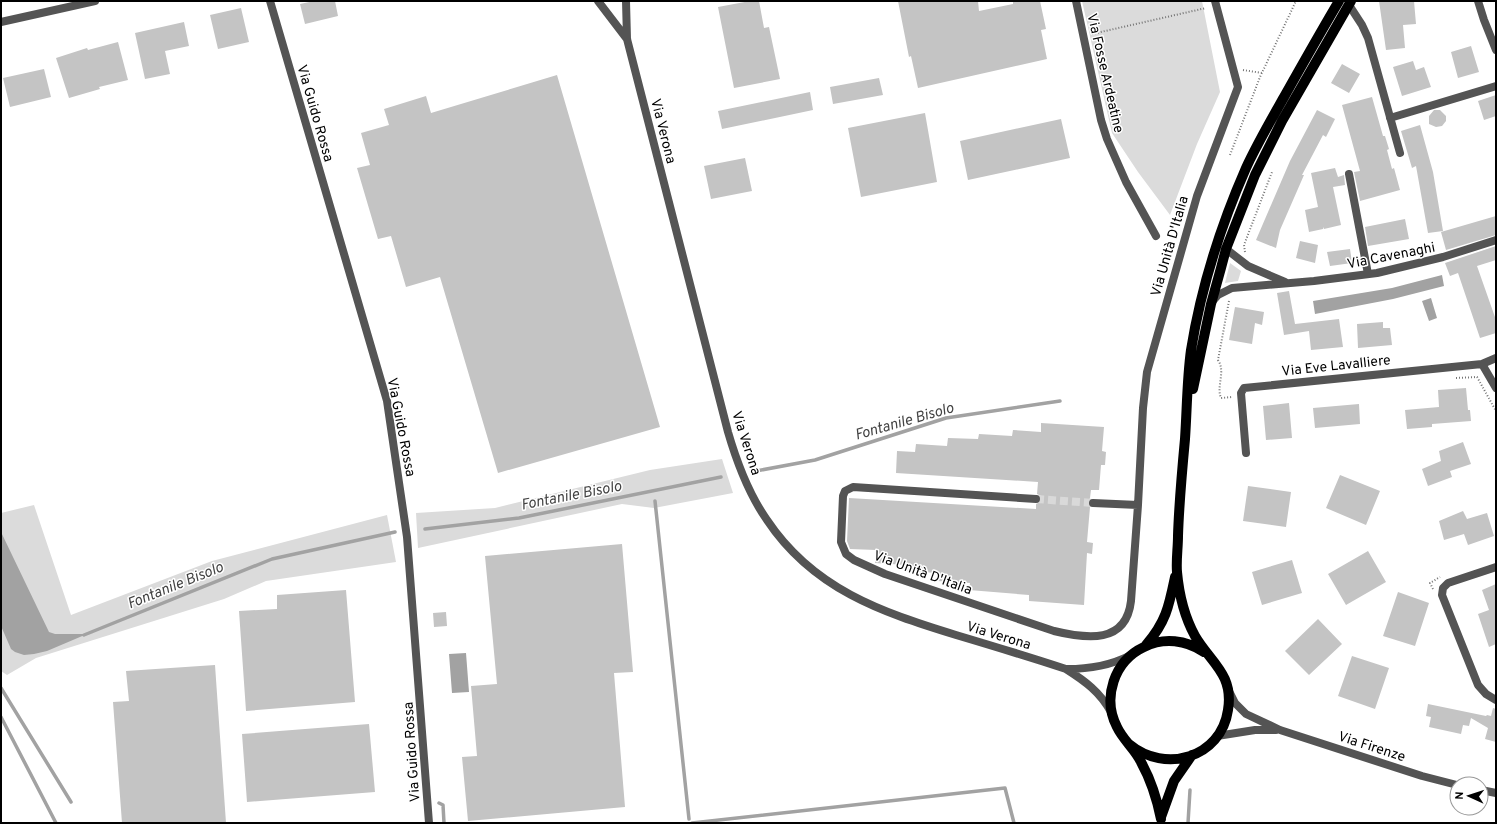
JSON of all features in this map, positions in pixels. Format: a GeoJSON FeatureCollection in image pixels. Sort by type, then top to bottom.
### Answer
{"type":"FeatureCollection","features":[{"type":"Feature","properties":{"kind":"main road"},"geometry":{"type":"LineString","coordinates":[[1188,409],[1200,360],[1211,304],[1226,249],[1268,146],[1327,40],[1346,2]]}},
{"type":"Feature","properties":{"kind":"main road"},"geometry":{"type":"LineString","coordinates":[[1129,744],[1145,754],[1159,759],[1176,759],[1192,755],[1207,747],[1217,736],[1224,724],[1229,700],[1227,686],[1221,670],[1197,639],[1185,615],[1180,595],[1177,569],[1181,486],[1188,409],[1189,368],[1199,315],[1213,260],[1247,166],[1270,122],[1346,2]]}},
{"type":"Feature","properties":{"kind":"main road"},"geometry":{"type":"LineString","coordinates":[[1145,646],[1159,630],[1166,616],[1177,569]]}},
{"type":"Feature","properties":{"kind":"main road"},"geometry":{"type":"LineString","coordinates":[[1161,821],[1152,784],[1141,760],[1120,732],[1113,718],[1110,702],[1112,684],[1119,670],[1132,654],[1145,646],[1163,641],[1180,642],[1196,647],[1211,658]]}},
{"type":"Feature","properties":{"kind":"main road"},"geometry":{"type":"LineString","coordinates":[[1161,821],[1174,781],[1192,755]]}},
{"type":"Feature","properties":{"kind":"street"},"geometry":{"type":"LineString","coordinates":[[1,22],[95,1]]}},
{"type":"Feature","properties":{"kind":"street","name":"Via Guido Rossa"},"geometry":{"type":"LineString","coordinates":[[270,1],[387,402],[407,537],[429,823]]}},
{"type":"Feature","properties":{"kind":"street","name":"Via Verona"},"geometry":{"type":"LineString","coordinates":[[598,1],[627,40]]}},
{"type":"Feature","properties":{"kind":"street","name":"Via Verona"},"geometry":{"type":"LineString","coordinates":[[626,1],[627,40],[728,432],[745,480],[759,509],[770,526],[797,556],[837,588],[870,605],[912,621],[1066,669],[1097,692],[1107,704],[1113,718]]}},
{"type":"Feature","properties":{"kind":"street","name":"Via Fosse Ardeatine"},"geometry":{"type":"LineString","coordinates":[[1076,1],[1101,120],[1107,139],[1126,182],[1156,236]]}},
{"type":"Feature","properties":{"kind":"street"},"geometry":{"type":"LineString","coordinates":[[1478,1],[1496,50]]}},
{"type":"Feature","properties":{"kind":"street"},"geometry":{"type":"LineString","coordinates":[[1346,2],[1362,25],[1368,38],[1400,153]]}},
{"type":"Feature","properties":{"kind":"street","name":"Via Unità D'Italia"},"geometry":{"type":"LineString","coordinates":[[1036,499],[852,487],[845,491],[843,496],[841,542],[846,554],[854,560],[885,574],[1054,631],[1078,636],[1099,636],[1113,632],[1128,618],[1130,611],[1138,505],[1143,408],[1149,364],[1197,196],[1238,87],[1216,4]]}},
{"type":"Feature","properties":{"kind":"street"},"geometry":{"type":"LineString","coordinates":[[1390,118],[1496,86]]}},
{"type":"Feature","properties":{"kind":"street"},"geometry":{"type":"LineString","coordinates":[[1349,174],[1368,274]]}},
{"type":"Feature","properties":{"kind":"street","name":"Via Cavenaghi"},"geometry":{"type":"LineString","coordinates":[[1211,304],[1218,295],[1232,288],[1314,281],[1368,274],[1443,258],[1496,240]]}},
{"type":"Feature","properties":{"kind":"street","name":"Via Cavenaghi"},"geometry":{"type":"LineString","coordinates":[[1226,249],[1248,266],[1288,283]]}},
{"type":"Feature","properties":{"kind":"street","name":"Via Eve Lavalliere"},"geometry":{"type":"LineString","coordinates":[[1246,453],[1241,393],[1244,388],[1482,364],[1496,358]]}},
{"type":"Feature","properties":{"kind":"street"},"geometry":{"type":"LineString","coordinates":[[1482,364],[1496,388]]}},
{"type":"Feature","properties":{"kind":"street"},"geometry":{"type":"LineString","coordinates":[[1093,503],[1138,505]]}},
{"type":"Feature","properties":{"kind":"street"},"geometry":{"type":"LineString","coordinates":[[1496,567],[1448,583],[1443,588],[1443,598],[1477,683],[1486,694],[1496,700]]}},
{"type":"Feature","properties":{"kind":"street","name":"Via Verona"},"geometry":{"type":"LineString","coordinates":[[1066,669],[1082,669],[1101,666],[1114,663],[1132,654]]}},
{"type":"Feature","properties":{"kind":"street","name":"Via Firenze"},"geometry":{"type":"LineString","coordinates":[[1227,686],[1233,699],[1246,714],[1280,730],[1422,776],[1449,783]]}},
{"type":"Feature","properties":{"kind":"street","name":"Via Firenze"},"geometry":{"type":"LineString","coordinates":[[1217,736],[1255,730],[1280,730]]}},
{"type":"Feature","properties":{"kind":"path"},"geometry":{"type":"LineString","coordinates":[[1230,155],[1262,73],[1296,1]]}},
{"type":"Feature","properties":{"kind":"path"},"geometry":{"type":"LineString","coordinates":[[1083,36],[1216,4]]}},
{"type":"Feature","properties":{"kind":"path"},"geometry":{"type":"LineString","coordinates":[[1239,70],[1262,73]]}},
{"type":"Feature","properties":{"kind":"path"},"geometry":{"type":"LineString","coordinates":[[1248,266],[1244,245],[1272,172]]}},
{"type":"Feature","properties":{"kind":"path"},"geometry":{"type":"LineString","coordinates":[[1221,398],[1218,392],[1221,376],[1221,365],[1218,360],[1230,298]]}},
{"type":"Feature","properties":{"kind":"path"},"geometry":{"type":"LineString","coordinates":[[1477,377],[1496,411]]}},
{"type":"Feature","properties":{"kind":"path"},"geometry":{"type":"LineString","coordinates":[[1430,584],[1438,578]]}},
{"type":"Feature","properties":{"kind":"shaded area"},"geometry":{"type":"Polygon","coordinates":[[[1082,1],[1202,1],[1220,92],[1197,144],[1170,215],[1138,172],[1112,133],[1082,1]]]}},
{"type":"Feature","properties":{"kind":"shaded area"},"geometry":{"type":"Polygon","coordinates":[[[1230,263],[1241,271],[1238,281],[1225,283],[1230,263]]]}},
{"type":"Feature","properties":{"kind":"shaded area"},"geometry":{"type":"Polygon","coordinates":[[[1442,275],[1444,286],[1393,299],[1315,314],[1313,301],[1392,288],[1442,275]]]}},
{"type":"Feature","properties":{"kind":"shaded area"},"geometry":{"type":"Polygon","coordinates":[[[1431,298],[1437,318],[1429,321],[1422,301],[1431,298]]]}},
{"type":"Feature","properties":{"kind":"shaded area"},"geometry":{"type":"Polygon","coordinates":[[[722,459],[733,493],[654,508],[622,504],[418,548],[416,513],[495,508],[650,470],[722,459]]]}},
{"type":"Feature","properties":{"kind":"shaded area"},"geometry":{"type":"Polygon","coordinates":[[[34,505],[71,615],[212,561],[387,515],[396,562],[266,581],[224,599],[36,658],[7,675],[1,671],[1,513],[34,505]]]}},
{"type":"Feature","properties":{"kind":"shaded area"},"geometry":{"type":"Polygon","coordinates":[[[1,532],[49,632],[55,634],[87,634],[47,651],[34,654],[24,655],[11,649],[1,626],[1,532]]]}},
{"type":"Feature","properties":{"kind":"shaded area"},"geometry":{"type":"Polygon","coordinates":[[[466,653],[469,692],[452,693],[449,654],[466,653]]]}},
{"type":"Feature","properties":{"kind":"building"},"geometry":{"type":"Polygon","coordinates":[[[314,1],[335,1],[338,16],[305,24],[300,4],[314,1]]]}},
{"type":"Feature","properties":{"kind":"building"},"geometry":{"type":"Polygon","coordinates":[[[750,1],[759,1],[764,28],[769,27],[780,79],[734,88],[718,7],[750,1]]]}},
{"type":"Feature","properties":{"kind":"building"},"geometry":{"type":"Polygon","coordinates":[[[898,1],[978,1],[979,11],[1013,4],[1013,1],[1040,1],[1046,29],[1041,30],[1047,59],[918,88],[911,56],[909,57],[898,1]]]}},
{"type":"Feature","properties":{"kind":"building"},"geometry":{"type":"Polygon","coordinates":[[[1379,1],[1414,1],[1416,24],[1403,25],[1405,48],[1386,50],[1379,1]]]}},
{"type":"Feature","properties":{"kind":"building"},"geometry":{"type":"Polygon","coordinates":[[[241,8],[249,42],[218,49],[210,15],[241,8]]]}},
{"type":"Feature","properties":{"kind":"building"},"geometry":{"type":"Polygon","coordinates":[[[184,22],[189,46],[165,51],[170,74],[145,79],[135,33],[184,22]]]}},
{"type":"Feature","properties":{"kind":"building"},"geometry":{"type":"Polygon","coordinates":[[[118,42],[128,80],[99,87],[100,89],[69,98],[56,58],[87,48],[88,50],[118,42]]]}},
{"type":"Feature","properties":{"kind":"building"},"geometry":{"type":"Polygon","coordinates":[[[1471,46],[1479,72],[1458,78],[1451,52],[1471,46]]]}},
{"type":"Feature","properties":{"kind":"building"},"geometry":{"type":"Polygon","coordinates":[[[1413,61],[1416,70],[1424,67],[1431,87],[1402,96],[1393,67],[1413,61]]]}},
{"type":"Feature","properties":{"kind":"building"},"geometry":{"type":"Polygon","coordinates":[[[1342,64],[1360,74],[1349,93],[1331,83],[1342,64]]]}},
{"type":"Feature","properties":{"kind":"building"},"geometry":{"type":"Polygon","coordinates":[[[44,69],[51,97],[10,107],[3,78],[44,69]]]}},
{"type":"Feature","properties":{"kind":"building"},"geometry":{"type":"Polygon","coordinates":[[[557,75],[660,427],[498,473],[440,277],[406,287],[391,236],[378,239],[357,168],[370,165],[361,133],[389,125],[384,109],[426,96],[431,113],[557,75]]]}},
{"type":"Feature","properties":{"kind":"building"},"geometry":{"type":"Polygon","coordinates":[[[879,78],[883,95],[833,104],[830,87],[879,78]]]}},
{"type":"Feature","properties":{"kind":"building"},"geometry":{"type":"Polygon","coordinates":[[[810,92],[813,110],[722,129],[718,111],[810,92]]]}},
{"type":"Feature","properties":{"kind":"building"},"geometry":{"type":"Polygon","coordinates":[[[1496,95],[1496,116],[1484,120],[1478,101],[1496,95]]]}},
{"type":"Feature","properties":{"kind":"building"},"geometry":{"type":"Polygon","coordinates":[[[1372,97],[1383,136],[1385,136],[1389,149],[1387,150],[1392,169],[1394,168],[1400,190],[1360,201],[1354,172],[1360,171],[1342,105],[1372,97]]]}},
{"type":"Feature","properties":{"kind":"building"},"geometry":{"type":"Polygon","coordinates":[[[1317,110],[1335,119],[1326,137],[1323,135],[1302,175],[1304,175],[1280,230],[1276,248],[1256,240],[1290,161],[1317,110]]]}},
{"type":"Feature","properties":{"kind":"building"},"geometry":{"type":"Polygon","coordinates":[[[1434,110],[1440,110],[1446,116],[1446,121],[1442,126],[1436,127],[1429,124],[1429,116],[1434,110]]]}},
{"type":"Feature","properties":{"kind":"building"},"geometry":{"type":"Polygon","coordinates":[[[925,113],[937,182],[861,197],[848,128],[925,113]]]}},
{"type":"Feature","properties":{"kind":"building"},"geometry":{"type":"Polygon","coordinates":[[[1061,119],[1070,158],[968,180],[960,141],[1061,119]]]}},
{"type":"Feature","properties":{"kind":"building"},"geometry":{"type":"Polygon","coordinates":[[[1420,125],[1433,172],[1443,231],[1428,233],[1416,166],[1412,168],[1401,131],[1420,125]]]}},
{"type":"Feature","properties":{"kind":"building"},"geometry":{"type":"Polygon","coordinates":[[[745,158],[752,191],[711,199],[704,166],[745,158]]]}},
{"type":"Feature","properties":{"kind":"building"},"geometry":{"type":"Polygon","coordinates":[[[1335,168],[1338,177],[1344,175],[1345,185],[1333,187],[1341,225],[1324,229],[1323,227],[1323,229],[1309,232],[1305,210],[1318,207],[1311,173],[1335,168]]]}},
{"type":"Feature","properties":{"kind":"building"},"geometry":{"type":"Polygon","coordinates":[[[1496,216],[1496,235],[1446,250],[1441,232],[1496,216]]]}},
{"type":"Feature","properties":{"kind":"building"},"geometry":{"type":"Polygon","coordinates":[[[1405,219],[1409,239],[1368,246],[1365,227],[1405,219]]]}},
{"type":"Feature","properties":{"kind":"building"},"geometry":{"type":"Polygon","coordinates":[[[1300,241],[1318,245],[1315,263],[1296,258],[1300,241]]]}},
{"type":"Feature","properties":{"kind":"building"},"geometry":{"type":"Polygon","coordinates":[[[1496,246],[1496,260],[1477,266],[1496,320],[1496,333],[1480,338],[1458,273],[1450,276],[1445,263],[1496,246]]]}},
{"type":"Feature","properties":{"kind":"building"},"geometry":{"type":"Polygon","coordinates":[[[1350,249],[1352,263],[1330,266],[1327,252],[1350,249]]]}},
{"type":"Feature","properties":{"kind":"building"},"geometry":{"type":"Polygon","coordinates":[[[1289,291],[1295,324],[1339,319],[1343,347],[1311,350],[1309,331],[1284,335],[1277,293],[1289,291]]]}},
{"type":"Feature","properties":{"kind":"building"},"geometry":{"type":"Polygon","coordinates":[[[1235,307],[1264,312],[1262,325],[1255,323],[1252,344],[1229,340],[1235,307]]]}},
{"type":"Feature","properties":{"kind":"building"},"geometry":{"type":"Polygon","coordinates":[[[1383,322],[1383,328],[1390,328],[1392,345],[1358,348],[1357,324],[1383,322]]]}},
{"type":"Feature","properties":{"kind":"building"},"geometry":{"type":"Polygon","coordinates":[[[1466,388],[1468,410],[1470,410],[1471,421],[1432,424],[1432,427],[1407,429],[1405,410],[1439,407],[1438,390],[1466,388]]]}},
{"type":"Feature","properties":{"kind":"building"},"geometry":{"type":"Polygon","coordinates":[[[1289,403],[1292,438],[1266,440],[1263,406],[1289,403]]]}},
{"type":"Feature","properties":{"kind":"building"},"geometry":{"type":"Polygon","coordinates":[[[1359,404],[1360,424],[1315,428],[1313,408],[1359,404]]]}},
{"type":"Feature","properties":{"kind":"building"},"geometry":{"type":"Polygon","coordinates":[[[1041,423],[1104,427],[1102,451],[1106,452],[1105,465],[1101,465],[1099,490],[1091,490],[1088,502],[1090,507],[1087,542],[1093,543],[1092,554],[1087,553],[1084,605],[1029,601],[1029,595],[969,590],[970,583],[937,581],[938,573],[905,571],[906,565],[875,563],[876,550],[850,549],[847,541],[849,498],[1036,509],[1036,504],[1040,502],[1041,499],[1041,496],[1037,494],[1038,482],[896,473],[897,451],[915,452],[916,444],[947,446],[948,438],[978,439],[979,434],[1012,436],[1013,430],[1041,432],[1041,423]]]}},
{"type":"Feature","properties":{"kind":"building"},"geometry":{"type":"Polygon","coordinates":[[[1463,442],[1471,464],[1450,471],[1452,477],[1428,486],[1422,469],[1441,461],[1439,451],[1463,442]]]}},
{"type":"Feature","properties":{"kind":"building"},"geometry":{"type":"Polygon","coordinates":[[[1340,475],[1380,491],[1366,525],[1326,508],[1340,475]]]}},
{"type":"Feature","properties":{"kind":"building"},"geometry":{"type":"Polygon","coordinates":[[[1248,486],[1291,492],[1286,527],[1243,521],[1248,486]]]}},
{"type":"Feature","properties":{"kind":"building"},"geometry":{"type":"Polygon","coordinates":[[[1463,511],[1467,519],[1487,513],[1494,536],[1468,545],[1464,534],[1444,540],[1439,521],[1463,511]]]}},
{"type":"Feature","properties":{"kind":"building"},"geometry":{"type":"Polygon","coordinates":[[[622,544],[633,672],[614,673],[625,807],[468,821],[462,757],[477,756],[471,686],[497,684],[485,556],[622,544]]]}},
{"type":"Feature","properties":{"kind":"building"},"geometry":{"type":"Polygon","coordinates":[[[1368,551],[1386,582],[1346,605],[1328,574],[1368,551]]]}},
{"type":"Feature","properties":{"kind":"building"},"geometry":{"type":"Polygon","coordinates":[[[1292,560],[1302,593],[1262,605],[1252,572],[1292,560]]]}},
{"type":"Feature","properties":{"kind":"building"},"geometry":{"type":"Polygon","coordinates":[[[1496,584],[1496,644],[1489,647],[1478,614],[1489,610],[1482,590],[1496,584]]]}},
{"type":"Feature","properties":{"kind":"building"},"geometry":{"type":"Polygon","coordinates":[[[346,590],[355,702],[246,711],[239,611],[277,609],[277,595],[346,590]]]}},
{"type":"Feature","properties":{"kind":"building"},"geometry":{"type":"Polygon","coordinates":[[[1398,592],[1429,603],[1415,646],[1383,636],[1398,592]]]}},
{"type":"Feature","properties":{"kind":"building"},"geometry":{"type":"Polygon","coordinates":[[[446,612],[447,626],[434,627],[433,613],[446,612]]]}},
{"type":"Feature","properties":{"kind":"building"},"geometry":{"type":"Polygon","coordinates":[[[1318,619],[1342,644],[1309,675],[1285,651],[1318,619]]]}},
{"type":"Feature","properties":{"kind":"building"},"geometry":{"type":"Polygon","coordinates":[[[1352,656],[1389,668],[1375,709],[1338,696],[1352,656]]]}},
{"type":"Feature","properties":{"kind":"building"},"geometry":{"type":"Polygon","coordinates":[[[215,665],[226,823],[122,823],[113,702],[129,701],[126,671],[215,665]]]}},
{"type":"Feature","properties":{"kind":"building"},"geometry":{"type":"Polygon","coordinates":[[[1428,704],[1486,716],[1491,716],[1493,708],[1496,709],[1496,742],[1485,739],[1488,728],[1471,718],[1469,726],[1463,725],[1461,734],[1429,727],[1431,717],[1426,716],[1428,704]]]}},
{"type":"Feature","properties":{"kind":"building"},"geometry":{"type":"Polygon","coordinates":[[[369,724],[375,792],[247,802],[242,734],[369,724]]]}},
{"type":"Feature","properties":{"kind":"waterway","name":"Fontanile Bisolo"},"geometry":{"type":"LineString","coordinates":[[756,471],[815,460],[946,418],[1060,401]]}},
{"type":"Feature","properties":{"kind":"waterway","name":"Fontanile Bisolo"},"geometry":{"type":"LineString","coordinates":[[425,529],[519,518],[721,477]]}},
{"type":"Feature","properties":{"kind":"waterway"},"geometry":{"type":"LineString","coordinates":[[655,501],[689,819]]}},
{"type":"Feature","properties":{"kind":"waterway","name":"Fontanile Bisolo"},"geometry":{"type":"LineString","coordinates":[[84,635],[272,559],[395,532]]}},
{"type":"Feature","properties":{"kind":"waterway"},"geometry":{"type":"LineString","coordinates":[[1,688],[71,802]]}},
{"type":"Feature","properties":{"kind":"waterway"},"geometry":{"type":"LineString","coordinates":[[1,717],[56,823]]}},
{"type":"Feature","properties":{"kind":"waterway"},"geometry":{"type":"LineString","coordinates":[[692,823],[1005,788],[1014,823]]}},
{"type":"Feature","properties":{"kind":"waterway"},"geometry":{"type":"LineString","coordinates":[[1188,823],[1190,790]]}},
{"type":"Feature","properties":{"kind":"waterway"},"geometry":{"type":"LineString","coordinates":[[439,803],[443,805],[444,823]]}},
{"type":"Feature","properties":{"kind":"tunnel"},"geometry":{"type":"LineString","coordinates":[[1036,499],[1093,503]]}}]}
